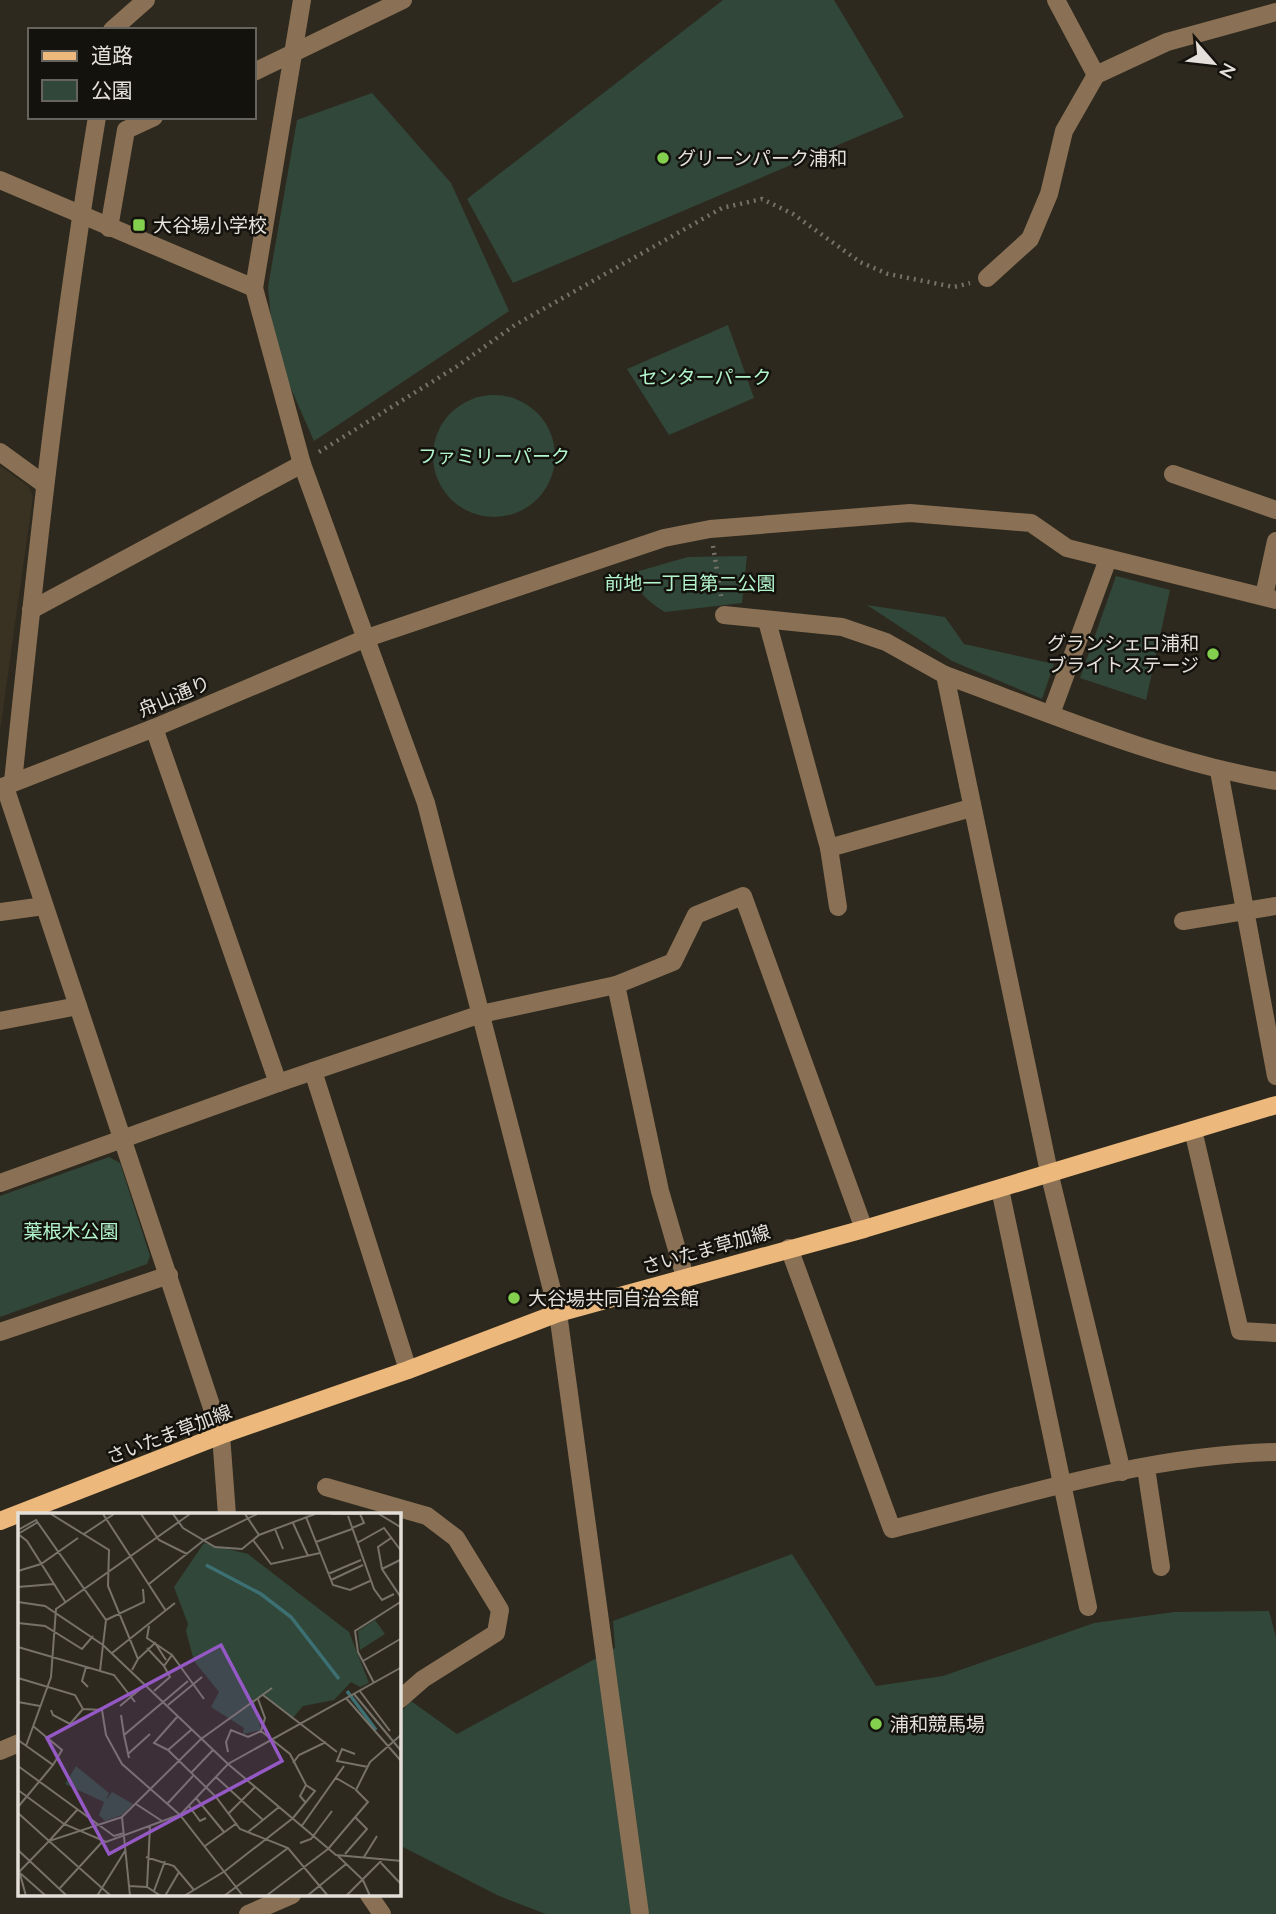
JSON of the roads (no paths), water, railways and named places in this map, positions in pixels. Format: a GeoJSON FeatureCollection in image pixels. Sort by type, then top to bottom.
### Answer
{"type":"FeatureCollection","features":[{"type":"Feature","properties":{"kind":"main road","name":"さいたま草加線"},"geometry":{"type":"LineString","coordinates":[[21,1513],[221,1435],[408,1370],[558,1313],[1000,1189],[1276,1105]]}},
{"type":"Feature","properties":{"kind":"main road","name":"さいたま草加線"},"geometry":{"type":"LineString","coordinates":[[0,1521],[18,1514]]}},
{"type":"Feature","properties":{"kind":"street"},"geometry":{"type":"LineString","coordinates":[[302,0],[254,288],[302,464],[426,803],[558,1313],[640,1914]]}},
{"type":"Feature","properties":{"kind":"street"},"geometry":{"type":"LineString","coordinates":[[256,71],[403,0]]}},
{"type":"Feature","properties":{"kind":"street"},"geometry":{"type":"LineString","coordinates":[[1056,0],[1096,75]]}},
{"type":"Feature","properties":{"kind":"street"},"geometry":{"type":"LineString","coordinates":[[113,28],[138,3]]}},
{"type":"Feature","properties":{"kind":"street"},"geometry":{"type":"LineString","coordinates":[[987,278],[1030,239],[1049,194],[1064,131],[1096,75],[1167,42],[1276,12]]}},
{"type":"Feature","properties":{"kind":"street"},"geometry":{"type":"LineString","coordinates":[[97,119],[80,214],[44,484],[31,610],[6,786],[221,1435],[227,1513]]}},
{"type":"Feature","properties":{"kind":"street"},"geometry":{"type":"LineString","coordinates":[[109,228],[126,130],[150,119]]}},
{"type":"Feature","properties":{"kind":"street"},"geometry":{"type":"LineString","coordinates":[[0,180],[254,288]]}},
{"type":"Feature","properties":{"kind":"street"},"geometry":{"type":"LineString","coordinates":[[0,452],[44,484]]}},
{"type":"Feature","properties":{"kind":"street"},"geometry":{"type":"LineString","coordinates":[[31,610],[302,464]]}},
{"type":"Feature","properties":{"kind":"street"},"geometry":{"type":"LineString","coordinates":[[1173,474],[1276,510]]}},
{"type":"Feature","properties":{"kind":"street","name":"舟山通り"},"geometry":{"type":"LineString","coordinates":[[6,786],[154,728],[364,639],[664,538],[710,528],[910,513],[1031,523],[1067,548],[1269,598]]}},
{"type":"Feature","properties":{"kind":"street"},"geometry":{"type":"LineString","coordinates":[[1269,598],[1276,541]]}},
{"type":"Feature","properties":{"kind":"street"},"geometry":{"type":"LineString","coordinates":[[1051,714],[1108,559]]}},
{"type":"Feature","properties":{"kind":"street"},"geometry":{"type":"LineString","coordinates":[[724,615],[842,627],[886,642],[945,675],[1131,744],[1219,771],[1276,781]]}},
{"type":"Feature","properties":{"kind":"street"},"geometry":{"type":"LineString","coordinates":[[767,621],[829,848],[838,907]]}},
{"type":"Feature","properties":{"kind":"street"},"geometry":{"type":"LineString","coordinates":[[945,675],[1049,1172],[1122,1472]]}},
{"type":"Feature","properties":{"kind":"street"},"geometry":{"type":"LineString","coordinates":[[154,728],[278,1083]]}},
{"type":"Feature","properties":{"kind":"street"},"geometry":{"type":"LineString","coordinates":[[1219,771],[1276,1076]]}},
{"type":"Feature","properties":{"kind":"street"},"geometry":{"type":"LineString","coordinates":[[829,848],[971,808]]}},
{"type":"Feature","properties":{"kind":"street"},"geometry":{"type":"LineString","coordinates":[[0,1183],[278,1083],[481,1014],[616,985],[673,962],[696,915],[743,896],[864,1228]]}},
{"type":"Feature","properties":{"kind":"street"},"geometry":{"type":"LineString","coordinates":[[1183,921],[1276,905]]}},
{"type":"Feature","properties":{"kind":"street"},"geometry":{"type":"LineString","coordinates":[[0,912],[44,906]]}},
{"type":"Feature","properties":{"kind":"street"},"geometry":{"type":"LineString","coordinates":[[616,985],[660,1191],[685,1277]]}},
{"type":"Feature","properties":{"kind":"street"},"geometry":{"type":"LineString","coordinates":[[0,1021],[78,1006]]}},
{"type":"Feature","properties":{"kind":"street"},"geometry":{"type":"LineString","coordinates":[[313,1071],[408,1370]]}},
{"type":"Feature","properties":{"kind":"street"},"geometry":{"type":"LineString","coordinates":[[1193,1130],[1240,1331],[1276,1333]]}},
{"type":"Feature","properties":{"kind":"street"},"geometry":{"type":"LineString","coordinates":[[1000,1189],[1087,1607]]}},
{"type":"Feature","properties":{"kind":"street"},"geometry":{"type":"LineString","coordinates":[[789,1248],[892,1529],[1122,1472],[1238,1453],[1276,1452]]}},
{"type":"Feature","properties":{"kind":"street"},"geometry":{"type":"LineString","coordinates":[[0,1332],[169,1275]]}},
{"type":"Feature","properties":{"kind":"street"},"geometry":{"type":"LineString","coordinates":[[1146,1468],[1161,1567]]}},
{"type":"Feature","properties":{"kind":"street"},"geometry":{"type":"LineString","coordinates":[[326,1487],[427,1516],[456,1538],[499,1610],[496,1633],[423,1679],[401,1698]]}},
{"type":"Feature","properties":{"kind":"street"},"geometry":{"type":"LineString","coordinates":[[0,1752],[18,1744]]}},
{"type":"Feature","properties":{"kind":"street"},"geometry":{"type":"LineString","coordinates":[[253,1908],[289,1896]]}},
{"type":"Feature","properties":{"kind":"street"},"geometry":{"type":"LineString","coordinates":[[370,1896],[382,1914]]}},
{"type":"Feature","properties":{"kind":"place","name":"グリーンパーク浦和"},"geometry":{"type":"Point","coordinates":[663,158]}},
{"type":"Feature","properties":{"kind":"place","name":"大谷場小学校"},"geometry":{"type":"Point","coordinates":[139,225]}},
{"type":"Feature","properties":{"kind":"place","name":"グランシェロ浦和 ブライトステージ"},"geometry":{"type":"Point","coordinates":[1213,654]}},
{"type":"Feature","properties":{"kind":"place","name":"大谷場共同自治会館"},"geometry":{"type":"Point","coordinates":[514,1298]}},
{"type":"Feature","properties":{"kind":"place","name":"浦和競馬場"},"geometry":{"type":"Point","coordinates":[876,1724]}},
{"type":"Feature","properties":{"kind":"park label","name":"センターパーク"},"geometry":{"type":"Point","coordinates":[705,377]}},
{"type":"Feature","properties":{"kind":"park label","name":"ファミリーパーク"},"geometry":{"type":"Point","coordinates":[494,456]}},
{"type":"Feature","properties":{"kind":"park label","name":"前地一丁目第二公園"},"geometry":{"type":"Point","coordinates":[690,583]}},
{"type":"Feature","properties":{"kind":"park label","name":"葉根木公園"},"geometry":{"type":"Point","coordinates":[71,1231]}}]}
